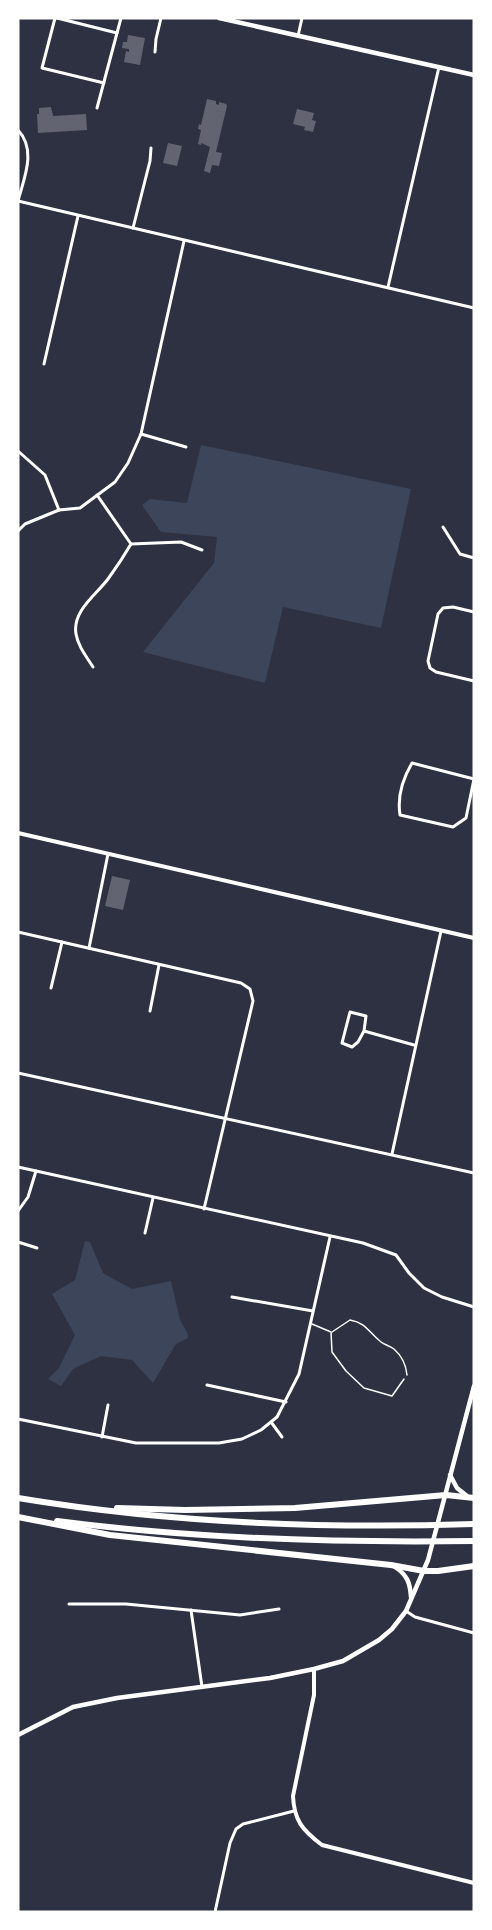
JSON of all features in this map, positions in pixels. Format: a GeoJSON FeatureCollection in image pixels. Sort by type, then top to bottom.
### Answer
{"type":"FeatureCollection","features":[{"type":"Feature","properties":{"kind":"highway"},"geometry":{"type":"LineString","coordinates":[[71,1507],[185,1510],[295,1508],[446,1495],[471,1498]]}},
{"type":"Feature","properties":{"kind":"highway"},"geometry":{"type":"LineString","coordinates":[[18,1498],[71,1507],[198,1521],[316,1525],[474,1524]]}},
{"type":"Feature","properties":{"kind":"highway"},"geometry":{"type":"LineString","coordinates":[[18,1516],[132,1530],[222,1536],[388,1542],[474,1541]]}},
{"type":"Feature","properties":{"kind":"highway"},"geometry":{"type":"LineString","coordinates":[[18,1516],[110,1535],[391,1565],[424,1571],[474,1566]]}},
{"type":"Feature","properties":{"kind":"main road"},"geometry":{"type":"LineString","coordinates":[[219,18],[474,75]]}},
{"type":"Feature","properties":{"kind":"main road"},"geometry":{"type":"LineString","coordinates":[[18,1735],[73,1707],[117,1698],[270,1678],[343,1661],[365,1650],[392,1629],[406,1611],[424,1571],[472,1401],[474,1386]]}},
{"type":"Feature","properties":{"kind":"main road"},"geometry":{"type":"LineString","coordinates":[[450,1475],[457,1488],[471,1498]]}},
{"type":"Feature","properties":{"kind":"main road"},"geometry":{"type":"LineString","coordinates":[[391,1565],[405,1574],[411,1586],[411,1600]]}},
{"type":"Feature","properties":{"kind":"street"},"geometry":{"type":"LineString","coordinates":[[104,83],[42,68],[56,18],[117,33]]}},
{"type":"Feature","properties":{"kind":"street"},"geometry":{"type":"LineString","coordinates":[[97,108],[121,18]]}},
{"type":"Feature","properties":{"kind":"street"},"geometry":{"type":"LineString","coordinates":[[155,52],[161,18]]}},
{"type":"Feature","properties":{"kind":"street"},"geometry":{"type":"LineString","coordinates":[[298,36],[302,18]]}},
{"type":"Feature","properties":{"kind":"street"},"geometry":{"type":"LineString","coordinates":[[388,287],[439,67]]}},
{"type":"Feature","properties":{"kind":"street"},"geometry":{"type":"LineString","coordinates":[[18,130],[27,145],[29,160],[18,201],[474,308]]}},
{"type":"Feature","properties":{"kind":"street"},"geometry":{"type":"LineString","coordinates":[[133,228],[150,161],[151,148]]}},
{"type":"Feature","properties":{"kind":"street"},"geometry":{"type":"LineString","coordinates":[[44,364],[78,216]]}},
{"type":"Feature","properties":{"kind":"street"},"geometry":{"type":"LineString","coordinates":[[18,531],[25,524],[59,510],[80,508],[115,482],[128,463],[141,434],[184,241]]}},
{"type":"Feature","properties":{"kind":"street"},"geometry":{"type":"LineString","coordinates":[[141,434],[186,447]]}},
{"type":"Feature","properties":{"kind":"street"},"geometry":{"type":"LineString","coordinates":[[18,452],[45,476],[59,510]]}},
{"type":"Feature","properties":{"kind":"street"},"geometry":{"type":"LineString","coordinates":[[97,495],[131,544]]}},
{"type":"Feature","properties":{"kind":"street"},"geometry":{"type":"LineString","coordinates":[[443,527],[460,554],[474,558]]}},
{"type":"Feature","properties":{"kind":"street"},"geometry":{"type":"LineString","coordinates":[[131,544],[181,542],[202,550]]}},
{"type":"Feature","properties":{"kind":"street"},"geometry":{"type":"LineString","coordinates":[[93,667],[80,645],[76,632],[76,621],[84,606],[107,580],[131,544]]}},
{"type":"Feature","properties":{"kind":"street"},"geometry":{"type":"LineString","coordinates":[[474,612],[453,607],[444,608],[438,614],[428,661],[430,668],[436,672],[474,681]]}},
{"type":"Feature","properties":{"kind":"street"},"geometry":{"type":"LineString","coordinates":[[412,763],[474,779],[466,818],[453,827],[400,815],[398,802],[404,777],[412,763]]}},
{"type":"Feature","properties":{"kind":"street"},"geometry":{"type":"LineString","coordinates":[[18,833],[474,938]]}},
{"type":"Feature","properties":{"kind":"street"},"geometry":{"type":"LineString","coordinates":[[89,948],[108,854]]}},
{"type":"Feature","properties":{"kind":"street"},"geometry":{"type":"LineString","coordinates":[[392,1154],[414,1045],[441,931]]}},
{"type":"Feature","properties":{"kind":"street"},"geometry":{"type":"LineString","coordinates":[[18,932],[241,983],[250,989],[253,1001],[204,1209]]}},
{"type":"Feature","properties":{"kind":"street"},"geometry":{"type":"LineString","coordinates":[[51,988],[62,942]]}},
{"type":"Feature","properties":{"kind":"street"},"geometry":{"type":"LineString","coordinates":[[150,1011],[159,965]]}},
{"type":"Feature","properties":{"kind":"street"},"geometry":{"type":"LineString","coordinates":[[350,1012],[366,1016],[364,1031],[352,1047],[342,1043],[350,1012]]}},
{"type":"Feature","properties":{"kind":"street"},"geometry":{"type":"LineString","coordinates":[[364,1031],[414,1045]]}},
{"type":"Feature","properties":{"kind":"street"},"geometry":{"type":"LineString","coordinates":[[18,1073],[474,1173]]}},
{"type":"Feature","properties":{"kind":"street"},"geometry":{"type":"LineString","coordinates":[[18,1167],[363,1243],[396,1255],[424,1288],[442,1297],[474,1306]]}},
{"type":"Feature","properties":{"kind":"street"},"geometry":{"type":"LineString","coordinates":[[18,1212],[28,1197],[36,1172]]}},
{"type":"Feature","properties":{"kind":"street"},"geometry":{"type":"LineString","coordinates":[[145,1233],[153,1198]]}},
{"type":"Feature","properties":{"kind":"street"},"geometry":{"type":"LineString","coordinates":[[18,1419],[136,1443],[219,1443],[242,1439],[261,1430],[277,1417],[299,1374],[330,1236]]}},
{"type":"Feature","properties":{"kind":"street"},"geometry":{"type":"LineString","coordinates":[[18,1242],[37,1248]]}},
{"type":"Feature","properties":{"kind":"street"},"geometry":{"type":"LineString","coordinates":[[232,1297],[313,1311]]}},
{"type":"Feature","properties":{"kind":"street"},"geometry":{"type":"LineString","coordinates":[[207,1385],[286,1402]]}},
{"type":"Feature","properties":{"kind":"street"},"geometry":{"type":"LineString","coordinates":[[102,1437],[108,1405]]}},
{"type":"Feature","properties":{"kind":"street"},"geometry":{"type":"LineString","coordinates":[[271,1422],[282,1437]]}},
{"type":"Feature","properties":{"kind":"street"},"geometry":{"type":"LineString","coordinates":[[69,1604],[126,1604],[240,1615],[279,1609]]}},
{"type":"Feature","properties":{"kind":"street"},"geometry":{"type":"LineString","coordinates":[[191,1611],[202,1687]]}},
{"type":"Feature","properties":{"kind":"street"},"geometry":{"type":"LineString","coordinates":[[406,1611],[415,1617],[474,1633]]}},
{"type":"Feature","properties":{"kind":"street"},"geometry":{"type":"LineString","coordinates":[[314,1669],[314,1695],[293,1796],[294,1811],[301,1826],[322,1845],[474,1883]]}},
{"type":"Feature","properties":{"kind":"street"},"geometry":{"type":"LineString","coordinates":[[215,1912],[230,1843],[237,1829],[243,1824],[294,1811]]}},
{"type":"Feature","properties":{"kind":"lane"},"geometry":{"type":"LineString","coordinates":[[331,1332],[350,1320],[360,1322],[382,1343],[393,1348],[402,1359],[407,1375]]}},
{"type":"Feature","properties":{"kind":"lane"},"geometry":{"type":"LineString","coordinates":[[311,1324],[331,1332]]}},
{"type":"Feature","properties":{"kind":"lane"},"geometry":{"type":"LineString","coordinates":[[331,1332],[332,1352],[346,1371],[364,1388],[392,1396],[404,1379]]}},
{"type":"Feature","properties":{"kind":"shaded area"},"geometry":{"type":"Polygon","coordinates":[[[201,445],[411,489],[381,628],[283,607],[265,683],[143,652],[214,563],[217,537],[161,532],[142,505],[150,499],[187,503],[201,445]]]}},
{"type":"Feature","properties":{"kind":"shaded area"},"geometry":{"type":"Polygon","coordinates":[[[85,1241],[90,1242],[103,1273],[132,1289],[171,1281],[180,1320],[188,1338],[176,1344],[153,1383],[132,1360],[101,1356],[73,1369],[61,1386],[48,1379],[59,1368],[75,1335],[52,1294],[75,1280],[85,1241]]]}},
{"type":"Feature","properties":{"kind":"building"},"geometry":{"type":"Polygon","coordinates":[[[128,35],[145,38],[140,65],[124,62],[126,51],[129,52],[129,49],[122,48],[123,42],[127,42],[128,35]]]}},
{"type":"Feature","properties":{"kind":"building"},"geometry":{"type":"Polygon","coordinates":[[[207,99],[227,106],[216,152],[222,153],[219,166],[212,165],[210,173],[204,171],[210,147],[198,144],[201,130],[198,129],[199,124],[201,125],[207,99]]]}},
{"type":"Feature","properties":{"kind":"building"},"geometry":{"type":"Polygon","coordinates":[[[51,107],[53,116],[86,114],[87,130],[38,133],[39,108],[51,107]]]}},
{"type":"Feature","properties":{"kind":"building"},"geometry":{"type":"Polygon","coordinates":[[[297,109],[314,113],[312,120],[316,121],[313,132],[293,124],[297,109]]]}},
{"type":"Feature","properties":{"kind":"building"},"geometry":{"type":"Polygon","coordinates":[[[168,143],[182,146],[177,166],[163,163],[168,143]]]}},
{"type":"Feature","properties":{"kind":"building"},"geometry":{"type":"Polygon","coordinates":[[[112,876],[130,880],[123,910],[105,906],[112,876]]]}}]}
